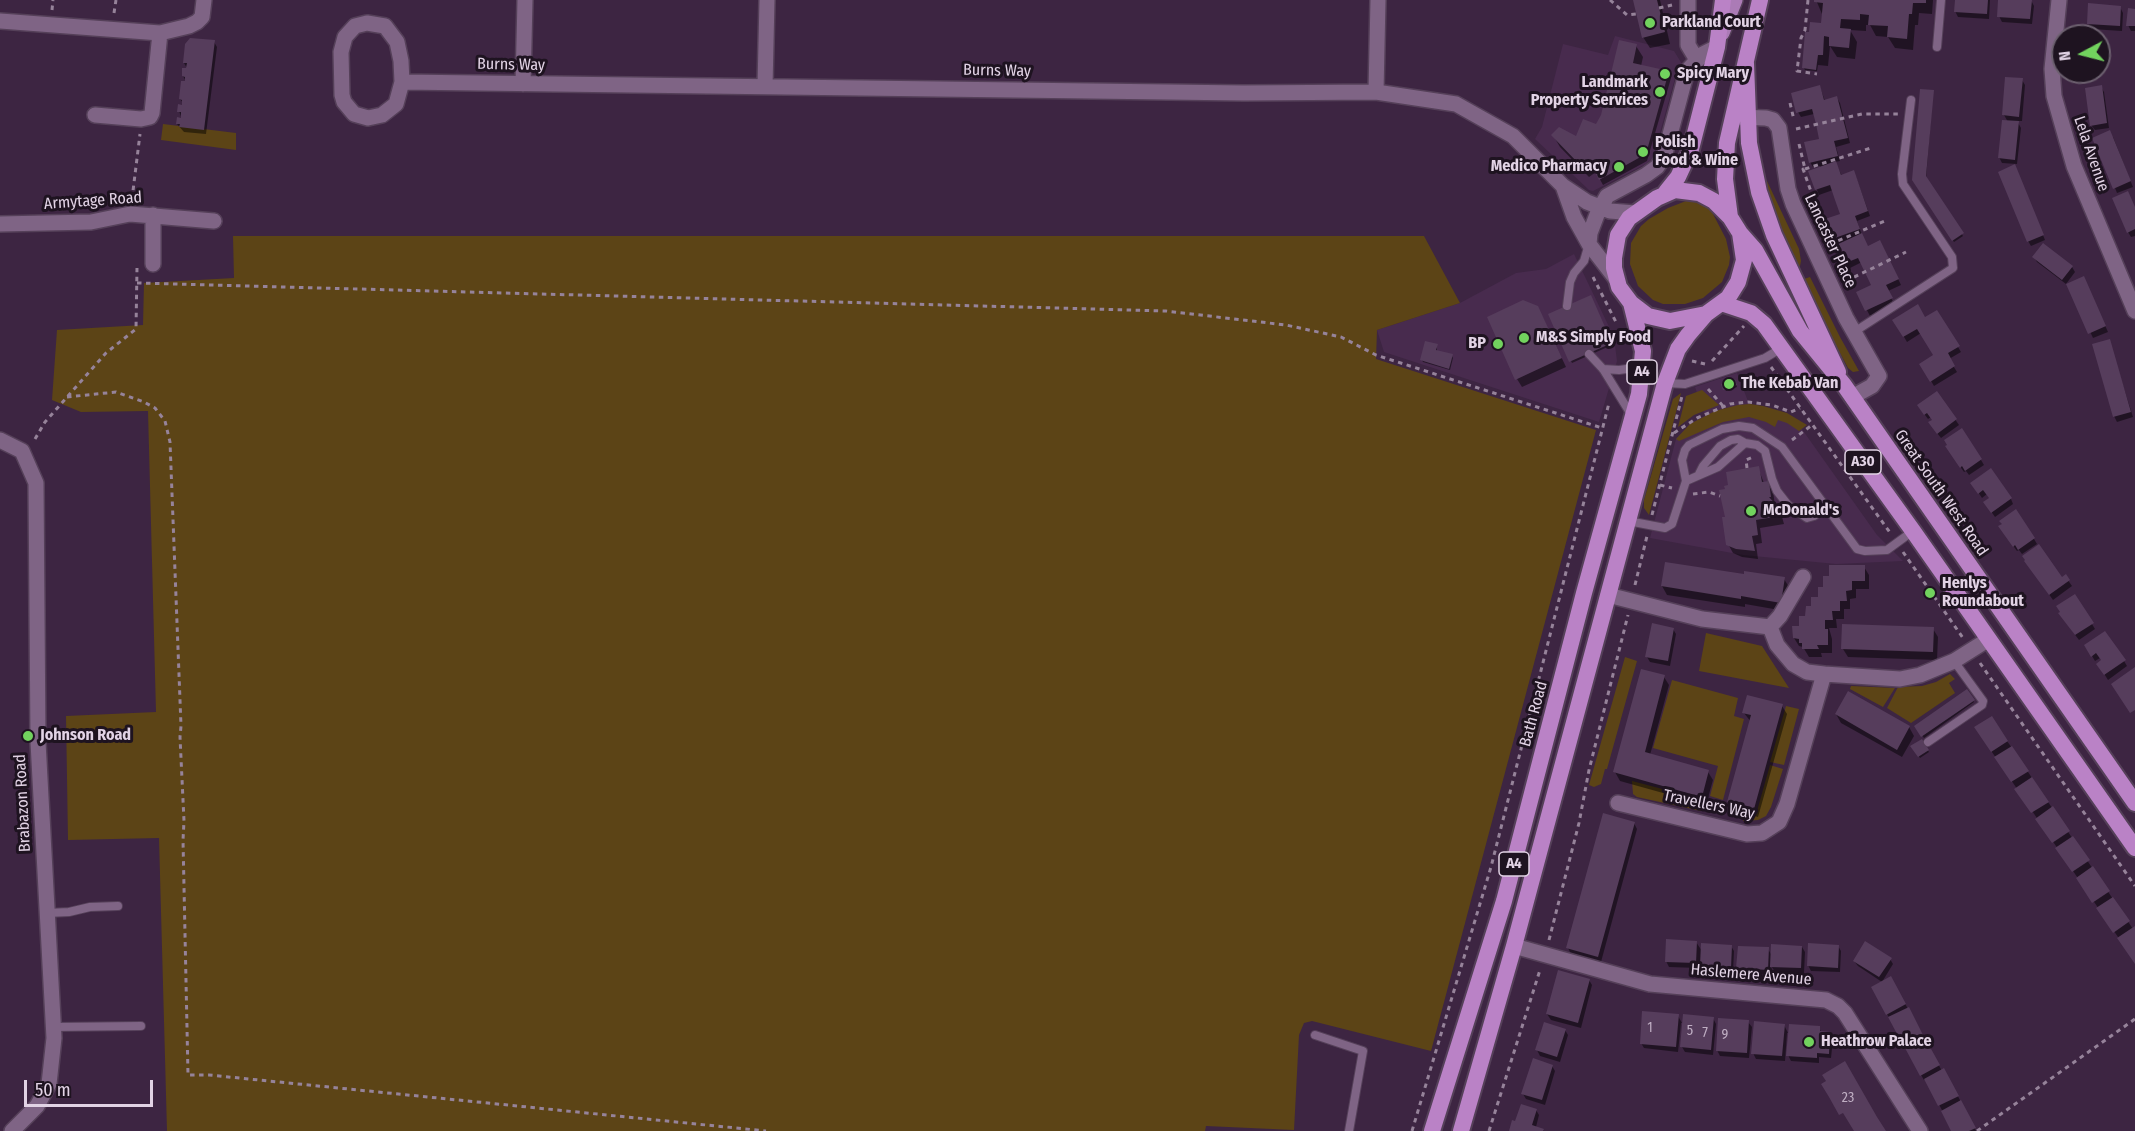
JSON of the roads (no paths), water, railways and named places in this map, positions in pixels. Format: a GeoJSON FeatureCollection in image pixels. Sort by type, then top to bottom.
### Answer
{"type":"FeatureCollection","features":[{"type":"Feature","properties":{"kind":"highway"},"geometry":{"type":"LineString","coordinates":[[1666,192],[1682,190],[1699,193],[1714,201],[1731,218],[1740,232],[1744,249],[1741,273],[1734,290],[1706,314],[1682,321],[1662,320],[1648,316],[1631,303],[1616,279],[1615,245],[1623,225],[1635,213],[1666,192],[1678,177],[1691,149],[1717,47],[1723,0]]}},
{"type":"Feature","properties":{"kind":"highway"},"geometry":{"type":"LineString","coordinates":[[1731,218],[1724,161],[1740,117],[1746,63],[1760,0]]}},
{"type":"Feature","properties":{"kind":"highway"},"geometry":{"type":"LineString","coordinates":[[1740,117],[1774,235],[1848,391]]}},
{"type":"Feature","properties":{"kind":"highway","name":"Great South West Road"},"geometry":{"type":"LineString","coordinates":[[1740,232],[1755,250],[1800,331],[1848,391],[2135,802]]}},
{"type":"Feature","properties":{"kind":"highway","name":"Bath Road"},"geometry":{"type":"LineString","coordinates":[[1432,1131],[1504,901],[1584,593],[1639,394],[1643,351],[1631,303]]}},
{"type":"Feature","properties":{"kind":"highway","name":"A30"},"geometry":{"type":"LineString","coordinates":[[1721,303],[1751,313],[1761,321],[1913,531],[2135,848]]}},
{"type":"Feature","properties":{"kind":"highway","name":"A4"},"geometry":{"type":"LineString","coordinates":[[1461,1131],[1514,946],[1665,383],[1678,350],[1688,334],[1706,314]]}},
{"type":"Feature","properties":{"kind":"main road"},"geometry":{"type":"LineString","coordinates":[[1717,47],[1735,0]]}},
{"type":"Feature","properties":{"kind":"street"},"geometry":{"type":"LineString","coordinates":[[0,21],[160,33],[198,22],[202,17],[204,0]]}},
{"type":"Feature","properties":{"kind":"street"},"geometry":{"type":"LineString","coordinates":[[523,84],[525,0]]}},
{"type":"Feature","properties":{"kind":"street"},"geometry":{"type":"LineString","coordinates":[[765,86],[767,0]]}},
{"type":"Feature","properties":{"kind":"street"},"geometry":{"type":"LineString","coordinates":[[1376,92],[1378,0]]}},
{"type":"Feature","properties":{"kind":"street"},"geometry":{"type":"LineString","coordinates":[[1688,0],[1688,45],[1697,60]]}},
{"type":"Feature","properties":{"kind":"street","name":"Lela Avenue"},"geometry":{"type":"LineString","coordinates":[[2059,0],[2052,83],[2059,115],[2074,166],[2135,311]]}},
{"type":"Feature","properties":{"kind":"street"},"geometry":{"type":"LineString","coordinates":[[367,23],[385,27],[397,42],[402,82],[396,104],[382,115],[368,118],[350,111],[342,95],[341,52],[345,37],[355,26],[367,23]]}},
{"type":"Feature","properties":{"kind":"street"},"geometry":{"type":"LineString","coordinates":[[94,115],[141,120],[150,117],[160,33]]}},
{"type":"Feature","properties":{"kind":"street"},"geometry":{"type":"LineString","coordinates":[[1589,244],[1590,232],[1604,202],[1657,167],[1664,158],[1683,79],[1690,66],[1703,54],[1717,47]]}},
{"type":"Feature","properties":{"kind":"street","name":"Burns Way"},"geometry":{"type":"LineString","coordinates":[[402,82],[1244,93],[1376,92],[1456,104],[1513,136],[1563,186],[1587,202],[1604,202],[1610,211],[1635,213]]}},
{"type":"Feature","properties":{"kind":"street","name":"Lancaster Place"},"geometry":{"type":"LineString","coordinates":[[1740,117],[1773,120],[1779,128],[1792,204],[1854,332],[1879,377],[1872,386],[1848,391]]}},
{"type":"Feature","properties":{"kind":"street","name":"Burns Way"},"geometry":{"type":"LineString","coordinates":[[1563,186],[1574,217],[1589,244],[1616,279]]}},
{"type":"Feature","properties":{"kind":"street","name":"Armytage Road"},"geometry":{"type":"LineString","coordinates":[[0,224],[91,222],[130,214],[214,221]]}},
{"type":"Feature","properties":{"kind":"street","name":"Armytage Road"},"geometry":{"type":"LineString","coordinates":[[153,215],[153,264]]}},
{"type":"Feature","properties":{"kind":"street","name":"Brabazon Road"},"geometry":{"type":"LineString","coordinates":[[0,440],[22,451],[36,483],[38,742],[54,1038],[49,1084],[37,1106],[12,1131]]}},
{"type":"Feature","properties":{"kind":"street"},"geometry":{"type":"LineString","coordinates":[[1770,627],[1780,616],[1803,577]]}},
{"type":"Feature","properties":{"kind":"street"},"geometry":{"type":"LineString","coordinates":[[1608,596],[1701,619],[1770,627]]}},
{"type":"Feature","properties":{"kind":"street"},"geometry":{"type":"LineString","coordinates":[[1770,627],[1777,645],[1793,664],[1807,672],[1900,679],[1920,675],[1954,661],[1989,639]]}},
{"type":"Feature","properties":{"kind":"street","name":"Travellers Way"},"geometry":{"type":"LineString","coordinates":[[1618,803],[1746,834],[1768,830],[1779,822],[1783,813],[1824,674]]}},
{"type":"Feature","properties":{"kind":"street","name":"Haslemere Avenue"},"geometry":{"type":"LineString","coordinates":[[1514,946],[1650,984],[1826,1000],[1845,1012],[1920,1131]]}},
{"type":"Feature","properties":{"kind":"lane"},"geometry":{"type":"LineString","coordinates":[[1937,47],[1941,0]]}},
{"type":"Feature","properties":{"kind":"lane"},"geometry":{"type":"LineString","coordinates":[[1854,332],[1953,268],[1952,257],[1903,184],[1902,174],[1911,100]]}},
{"type":"Feature","properties":{"kind":"lane"},"geometry":{"type":"LineString","coordinates":[[1567,306],[1570,282],[1584,261],[1589,244]]}},
{"type":"Feature","properties":{"kind":"lane"},"geometry":{"type":"LineString","coordinates":[[1665,383],[1680,385],[1704,378],[1766,358],[1780,348]]}},
{"type":"Feature","properties":{"kind":"lane"},"geometry":{"type":"LineString","coordinates":[[1589,354],[1603,369],[1633,417]]}},
{"type":"Feature","properties":{"kind":"lane"},"geometry":{"type":"LineString","coordinates":[[1603,369],[1643,367]]}},
{"type":"Feature","properties":{"kind":"lane"},"geometry":{"type":"LineString","coordinates":[[1627,520],[1665,528],[1672,524],[1686,481],[1682,460],[1687,447],[1722,429],[1746,426],[1760,431],[1782,447],[1855,547],[1860,550],[1887,550],[1913,531]]}},
{"type":"Feature","properties":{"kind":"lane"},"geometry":{"type":"LineString","coordinates":[[1699,474],[1702,466],[1720,446],[1738,439],[1757,445],[1765,451],[1777,491],[1788,505],[1807,518],[1826,507]]}},
{"type":"Feature","properties":{"kind":"lane"},"geometry":{"type":"LineString","coordinates":[[1686,481],[1718,467],[1745,443]]}},
{"type":"Feature","properties":{"kind":"lane"},"geometry":{"type":"LineString","coordinates":[[1928,742],[1982,705],[1983,701],[1954,661]]}},
{"type":"Feature","properties":{"kind":"lane"},"geometry":{"type":"LineString","coordinates":[[46,913],[69,912],[90,906],[118,906]]}},
{"type":"Feature","properties":{"kind":"lane"},"geometry":{"type":"LineString","coordinates":[[53,1027],[141,1026]]}},
{"type":"Feature","properties":{"kind":"lane"},"geometry":{"type":"LineString","coordinates":[[1315,1035],[1363,1051],[1349,1131]]}},
{"type":"Feature","properties":{"kind":"place","name":"Parkland Court"},"geometry":{"type":"Point","coordinates":[1650,23]}},
{"type":"Feature","properties":{"kind":"place","name":"Spicy Mary"},"geometry":{"type":"Point","coordinates":[1665,74]}},
{"type":"Feature","properties":{"kind":"place","name":"Landmark Property Services"},"geometry":{"type":"Point","coordinates":[1660,92]}},
{"type":"Feature","properties":{"kind":"place","name":"Polish Food & Wine"},"geometry":{"type":"Point","coordinates":[1643,152]}},
{"type":"Feature","properties":{"kind":"place","name":"Medico Pharmacy"},"geometry":{"type":"Point","coordinates":[1619,167]}},
{"type":"Feature","properties":{"kind":"place","name":"M&S Simply Food"},"geometry":{"type":"Point","coordinates":[1524,338]}},
{"type":"Feature","properties":{"kind":"place","name":"BP"},"geometry":{"type":"Point","coordinates":[1498,344]}},
{"type":"Feature","properties":{"kind":"place","name":"The Kebab Van"},"geometry":{"type":"Point","coordinates":[1729,384]}},
{"type":"Feature","properties":{"kind":"place","name":"McDonald's"},"geometry":{"type":"Point","coordinates":[1751,511]}},
{"type":"Feature","properties":{"kind":"place","name":"Henlys Roundabout"},"geometry":{"type":"Point","coordinates":[1930,593]}},
{"type":"Feature","properties":{"kind":"place","name":"Johnson Road"},"geometry":{"type":"Point","coordinates":[28,736]}},
{"type":"Feature","properties":{"kind":"place","name":"Heathrow Palace"},"geometry":{"type":"Point","coordinates":[1809,1042]}}]}
